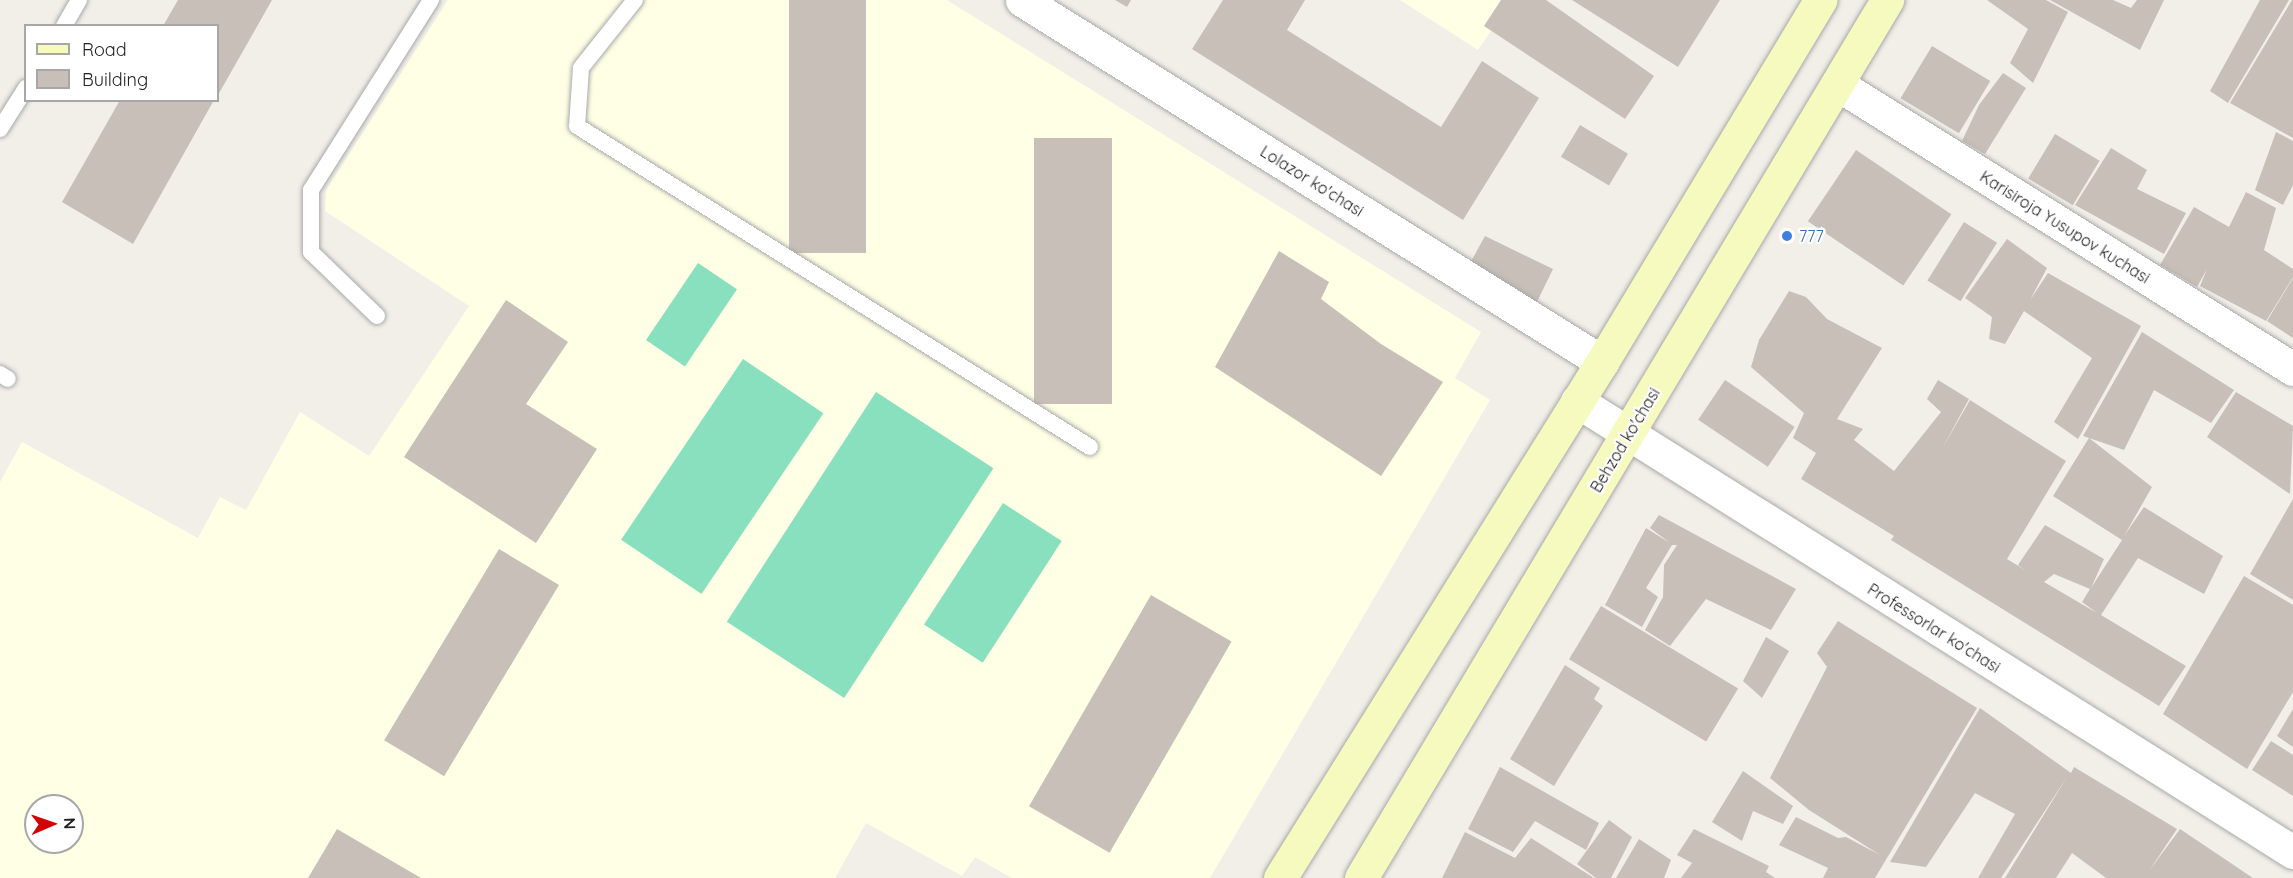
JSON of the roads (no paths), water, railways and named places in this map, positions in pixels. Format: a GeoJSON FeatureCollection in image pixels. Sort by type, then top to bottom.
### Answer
{"type":"FeatureCollection","features":[{"type":"Feature","properties":{"kind":"street","name":"Lolazor ko'chasi"},"geometry":{"type":"LineString","coordinates":[[1022,0],[1602,362]]}},
{"type":"Feature","properties":{"kind":"street"},"geometry":{"type":"LineString","coordinates":[[1280,878],[1602,362],[1820,0]]}},
{"type":"Feature","properties":{"kind":"street","name":"Behzod ko'chasi"},"geometry":{"type":"LineString","coordinates":[[1361,878],[1628,436],[1887,0]]}},
{"type":"Feature","properties":{"kind":"street","name":"Karisiroja Yusupov kuchasi"},"geometry":{"type":"LineString","coordinates":[[1838,84],[2293,369]]}},
{"type":"Feature","properties":{"kind":"street","name":"Professorlar ko'chasi"},"geometry":{"type":"LineString","coordinates":[[1577,401],[1628,436],[2293,852]]}},
{"type":"Feature","properties":{"kind":"lane"},"geometry":{"type":"LineString","coordinates":[[65,24],[79,0]]}},
{"type":"Feature","properties":{"kind":"lane"},"geometry":{"type":"LineString","coordinates":[[377,316],[311,252],[311,190],[431,0]]}},
{"type":"Feature","properties":{"kind":"lane"},"geometry":{"type":"LineString","coordinates":[[635,0],[581,68],[577,126],[1090,447]]}},
{"type":"Feature","properties":{"kind":"lane"},"geometry":{"type":"LineString","coordinates":[[0,129],[24,91]]}},
{"type":"Feature","properties":{"kind":"place","name":"777"},"geometry":{"type":"Point","coordinates":[1787,236]}}]}
